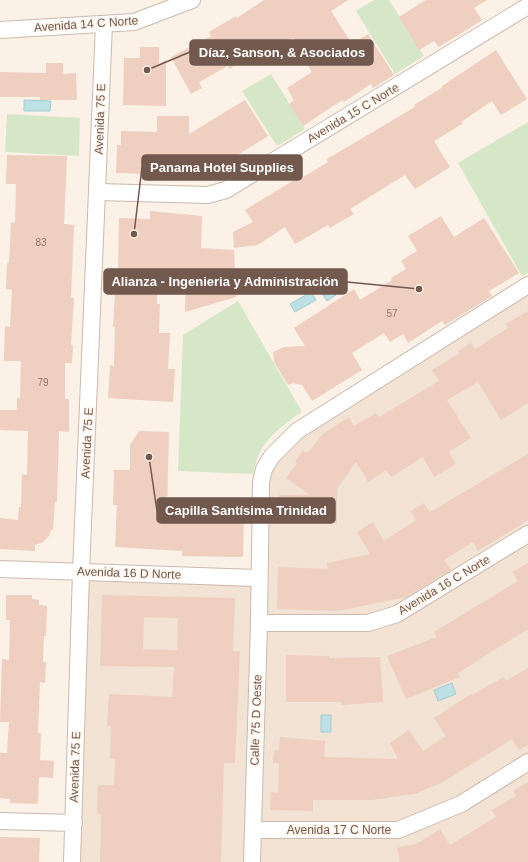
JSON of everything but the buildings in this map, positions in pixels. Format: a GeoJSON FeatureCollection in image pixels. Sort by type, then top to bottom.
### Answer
{"type":"FeatureCollection","features":[{"type":"Feature","properties":{"kind":"street","name":"Avenida 14 C Norte"},"geometry":{"type":"LineString","coordinates":[[0,30],[134,22],[166,5],[192,0]]}},
{"type":"Feature","properties":{"kind":"street","name":"Avenida 15 C Norte"},"geometry":{"type":"LineString","coordinates":[[98,192],[208,195],[226,190],[528,6]]}},
{"type":"Feature","properties":{"kind":"street","name":"Avenida 75 E"},"geometry":{"type":"LineString","coordinates":[[72,862],[81,572],[104,24]]}},
{"type":"Feature","properties":{"kind":"street","name":"Calle 75 D Oeste"},"geometry":{"type":"LineString","coordinates":[[252,862],[259,623],[261,482],[264,470],[272,456],[297,431],[528,285]]}},
{"type":"Feature","properties":{"kind":"street","name":"Avenida 16 C Norte"},"geometry":{"type":"LineString","coordinates":[[259,623],[368,623],[397,614],[528,534]]}},
{"type":"Feature","properties":{"kind":"street","name":"Avenida 16 D Norte"},"geometry":{"type":"LineString","coordinates":[[0,569],[259,578]]}},
{"type":"Feature","properties":{"kind":"street","name":"Avenida 17 C Norte"},"geometry":{"type":"LineString","coordinates":[[253,830],[398,830],[461,804],[528,762]]}},
{"type":"Feature","properties":{"kind":"street"},"geometry":{"type":"LineString","coordinates":[[0,821],[74,823]]}},
{"type":"Feature","properties":{"kind":"shaded area"},"geometry":{"type":"Polygon","coordinates":[[[528,285],[528,862],[72,862],[81,572],[259,578],[272,456],[528,285]]]}},
{"type":"Feature","properties":{"kind":"green space"},"geometry":{"type":"Polygon","coordinates":[[[374,0],[389,0],[424,56],[395,74],[356,11],[374,0]]]}},
{"type":"Feature","properties":{"kind":"green space"},"geometry":{"type":"Polygon","coordinates":[[[271,74],[305,129],[277,146],[242,91],[271,74]]]}},
{"type":"Feature","properties":{"kind":"green space"},"geometry":{"type":"Polygon","coordinates":[[[7,114],[80,118],[79,156],[5,152],[7,114]]]}},
{"type":"Feature","properties":{"kind":"green space"},"geometry":{"type":"Polygon","coordinates":[[[528,122],[528,273],[522,276],[458,163],[528,122]]]}},
{"type":"Feature","properties":{"kind":"green space"},"geometry":{"type":"Polygon","coordinates":[[[238,301],[302,412],[279,429],[264,444],[258,456],[253,474],[178,471],[183,335],[238,301]]]}},
{"type":"Feature","properties":{"kind":"water"},"geometry":{"type":"Polygon","coordinates":[[[24,100],[51,101],[50,111],[24,111],[24,100]]]}},
{"type":"Feature","properties":{"kind":"water"},"geometry":{"type":"Polygon","coordinates":[[[323,274],[336,295],[327,301],[313,280],[323,274]]]}},
{"type":"Feature","properties":{"kind":"water"},"geometry":{"type":"Polygon","coordinates":[[[311,292],[316,300],[295,312],[290,304],[311,292]]]}},
{"type":"Feature","properties":{"kind":"water"},"geometry":{"type":"Polygon","coordinates":[[[452,683],[456,694],[438,701],[434,690],[452,683]]]}},
{"type":"Feature","properties":{"kind":"water"},"geometry":{"type":"Polygon","coordinates":[[[321,715],[331,715],[331,732],[321,732],[321,715]]]}},
{"type":"Feature","properties":{"kind":"place","name":"Díaz, Sanson, & Asociados"},"geometry":{"type":"Point","coordinates":[147,70]}},
{"type":"Feature","properties":{"kind":"place","name":"Panama Hotel Supplies"},"geometry":{"type":"Point","coordinates":[134,234]}},
{"type":"Feature","properties":{"kind":"place","name":"Alianza - Ingenieria y Administración"},"geometry":{"type":"Point","coordinates":[419,289]}},
{"type":"Feature","properties":{"kind":"place","name":"Capilla Santísima Trinidad"},"geometry":{"type":"Point","coordinates":[149,457]}}]}
